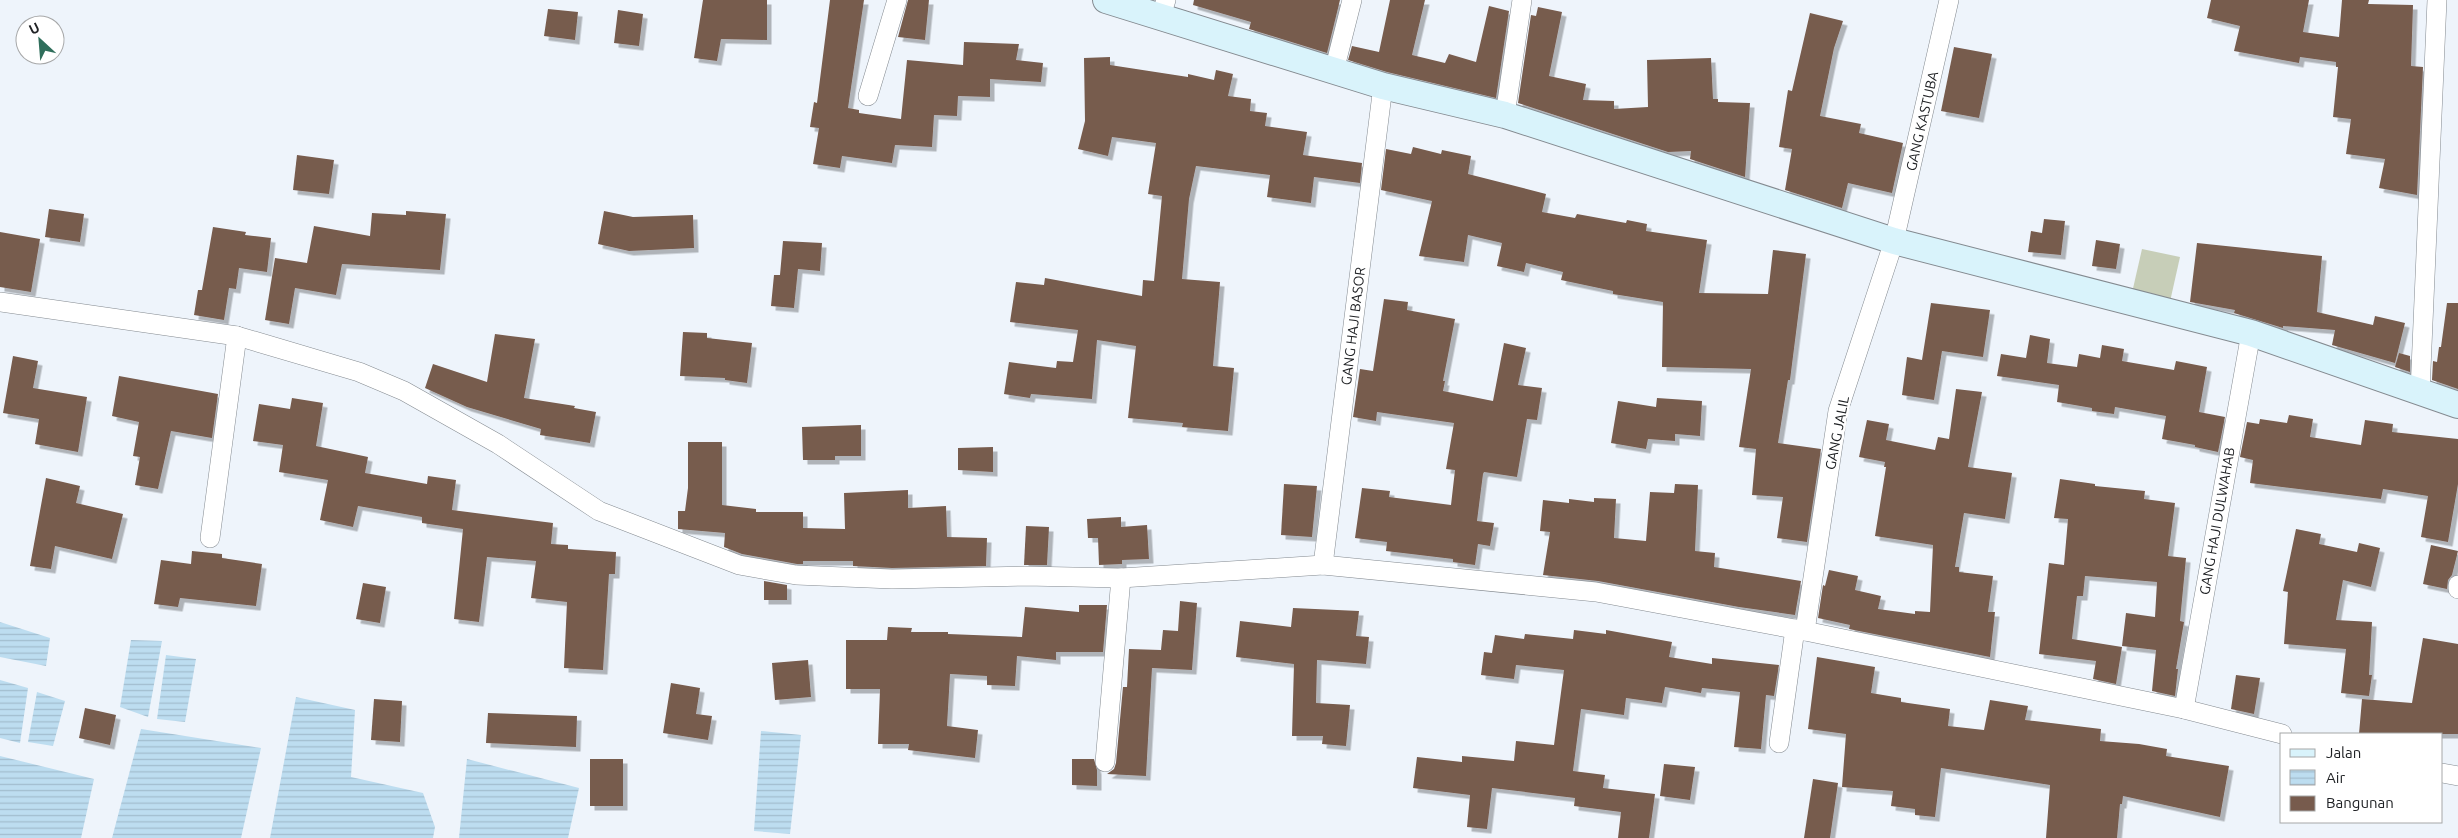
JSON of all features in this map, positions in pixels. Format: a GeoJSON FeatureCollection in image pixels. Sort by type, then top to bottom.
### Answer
{"type":"FeatureCollection","features":[{"type":"Feature","properties":{"kind":"street"},"geometry":{"type":"LineString","coordinates":[[868,96],[897,0]]}},
{"type":"Feature","properties":{"kind":"street"},"geometry":{"type":"LineString","coordinates":[[1106,0],[1164,8],[1334,71],[1383,86],[1505,115],[1894,241],[2251,332],[2458,405]]}},
{"type":"Feature","properties":{"kind":"street"},"geometry":{"type":"LineString","coordinates":[[1334,71],[1352,0]]}},
{"type":"Feature","properties":{"kind":"street"},"geometry":{"type":"LineString","coordinates":[[1505,115],[1522,0]]}},
{"type":"Feature","properties":{"kind":"street","name":"GANG KASTUBA"},"geometry":{"type":"LineString","coordinates":[[1894,241],[1950,0]]}},
{"type":"Feature","properties":{"kind":"street"},"geometry":{"type":"LineString","coordinates":[[2420,392],[2437,0]]}},
{"type":"Feature","properties":{"kind":"street","name":"GANG HAJI BASOR"},"geometry":{"type":"LineString","coordinates":[[1323,565],[1383,86]]}},
{"type":"Feature","properties":{"kind":"street","name":"GANG JALIL"},"geometry":{"type":"LineString","coordinates":[[1779,743],[1838,410],[1894,241]]}},
{"type":"Feature","properties":{"kind":"street"},"geometry":{"type":"LineString","coordinates":[[0,302],[237,336],[325,360],[404,391],[498,444],[599,512],[739,565],[796,575],[892,579],[1025,576],[1121,578],[1323,565],[1596,592],[1800,630],[2184,709],[2280,733]]}},
{"type":"Feature","properties":{"kind":"street","name":"GANG HAJI DULWAHAB"},"geometry":{"type":"LineString","coordinates":[[2184,709],[2251,332]]}},
{"type":"Feature","properties":{"kind":"street"},"geometry":{"type":"LineString","coordinates":[[210,538],[237,336]]}},
{"type":"Feature","properties":{"kind":"street"},"geometry":{"type":"LineString","coordinates":[[1105,762],[1121,578]]}},
{"type":"Feature","properties":{"kind":"street"},"geometry":{"type":"LineString","coordinates":[[2443,773],[2458,776]]}},
{"type":"Feature","properties":{"kind":"green space"},"geometry":{"type":"Polygon","coordinates":[[[2142,249],[2180,257],[2167,315],[2129,306],[2142,249]]]}},
{"type":"Feature","properties":{"kind":"water"},"geometry":{"type":"Polygon","coordinates":[[[0,622],[50,638],[46,666],[0,657],[0,622]]]}},
{"type":"Feature","properties":{"kind":"water"},"geometry":{"type":"Polygon","coordinates":[[[131,640],[162,641],[148,717],[120,707],[131,640]]]}},
{"type":"Feature","properties":{"kind":"water"},"geometry":{"type":"Polygon","coordinates":[[[166,655],[196,659],[185,722],[157,719],[166,655]]]}},
{"type":"Feature","properties":{"kind":"water"},"geometry":{"type":"Polygon","coordinates":[[[0,680],[28,688],[20,743],[0,738],[0,680]]]}},
{"type":"Feature","properties":{"kind":"water"},"geometry":{"type":"Polygon","coordinates":[[[37,692],[65,701],[53,746],[28,742],[37,692]]]}},
{"type":"Feature","properties":{"kind":"water"},"geometry":{"type":"Polygon","coordinates":[[[296,697],[355,710],[351,777],[423,793],[435,827],[433,838],[270,838],[296,697]]]}},
{"type":"Feature","properties":{"kind":"water"},"geometry":{"type":"Polygon","coordinates":[[[141,729],[261,748],[241,838],[112,838],[141,729]]]}},
{"type":"Feature","properties":{"kind":"water"},"geometry":{"type":"Polygon","coordinates":[[[761,731],[801,735],[790,834],[754,831],[761,731]]]}},
{"type":"Feature","properties":{"kind":"water"},"geometry":{"type":"Polygon","coordinates":[[[0,756],[94,779],[81,838],[0,838],[0,756]]]}},
{"type":"Feature","properties":{"kind":"water"},"geometry":{"type":"Polygon","coordinates":[[[467,759],[579,788],[568,838],[459,838],[467,759]]]}},
{"type":"Feature","properties":{"kind":"building"},"geometry":{"type":"Polygon","coordinates":[[[703,0],[767,0],[767,40],[721,39],[717,61],[694,58],[703,0]]]}},
{"type":"Feature","properties":{"kind":"building"},"geometry":{"type":"Polygon","coordinates":[[[830,0],[864,0],[848,108],[859,110],[859,113],[901,119],[907,60],[963,65],[964,42],[1019,44],[1016,60],[1043,63],[1041,82],[990,79],[990,97],[958,96],[957,116],[934,115],[932,147],[895,145],[892,163],[842,156],[840,168],[813,164],[819,128],[810,127],[814,102],[817,103],[830,0]]]}},
{"type":"Feature","properties":{"kind":"building"},"geometry":{"type":"Polygon","coordinates":[[[908,0],[929,0],[925,40],[898,37],[908,0]]]}},
{"type":"Feature","properties":{"kind":"building"},"geometry":{"type":"Polygon","coordinates":[[[1194,0],[1340,0],[1327,53],[1249,29],[1251,22],[1193,5],[1194,0]]]}},
{"type":"Feature","properties":{"kind":"building"},"geometry":{"type":"Polygon","coordinates":[[[1390,0],[1425,0],[1412,55],[1445,63],[1449,54],[1476,62],[1489,6],[1509,11],[1496,98],[1387,72],[1348,60],[1352,46],[1379,52],[1390,0]]]}},
{"type":"Feature","properties":{"kind":"building"},"geometry":{"type":"Polygon","coordinates":[[[2211,0],[2309,0],[2303,32],[2339,37],[2342,0],[2369,0],[2368,4],[2413,5],[2411,66],[2423,67],[2417,195],[2379,188],[2385,159],[2346,154],[2351,119],[2333,117],[2338,67],[2336,67],[2336,62],[2300,57],[2299,63],[2234,51],[2240,26],[2207,18],[2211,0]]]}},
{"type":"Feature","properties":{"kind":"building"},"geometry":{"type":"Polygon","coordinates":[[[1538,7],[1562,12],[1549,76],[1586,84],[1583,100],[1614,101],[1614,109],[1648,107],[1647,60],[1711,58],[1713,99],[1718,99],[1718,102],[1750,103],[1745,177],[1690,159],[1691,151],[1668,152],[1518,103],[1531,15],[1536,16],[1538,7]]]}},
{"type":"Feature","properties":{"kind":"building"},"geometry":{"type":"Polygon","coordinates":[[[548,9],[578,12],[575,40],[544,36],[548,9]]]}},
{"type":"Feature","properties":{"kind":"building"},"geometry":{"type":"Polygon","coordinates":[[[618,10],[643,14],[639,46],[614,43],[618,10]]]}},
{"type":"Feature","properties":{"kind":"building"},"geometry":{"type":"Polygon","coordinates":[[[1810,13],[1843,21],[1834,48],[1820,116],[1861,124],[1859,133],[1903,143],[1892,193],[1848,183],[1842,208],[1785,190],[1792,149],[1779,147],[1788,90],[1792,91],[1810,13]]]}},
{"type":"Feature","properties":{"kind":"building"},"geometry":{"type":"Polygon","coordinates":[[[1954,47],[1992,54],[1979,118],[1941,111],[1954,47]]]}},
{"type":"Feature","properties":{"kind":"building"},"geometry":{"type":"Polygon","coordinates":[[[1110,57],[1110,65],[1188,77],[1188,74],[1214,80],[1216,70],[1233,74],[1228,96],[1251,99],[1250,111],[1267,113],[1265,126],[1307,132],[1303,155],[1362,163],[1360,183],[1314,177],[1311,203],[1267,197],[1270,175],[1196,166],[1189,199],[1182,279],[1220,282],[1213,366],[1234,368],[1228,431],[1182,427],[1183,423],[1128,418],[1136,346],[1097,340],[1092,399],[1031,394],[1030,398],[1004,394],[1009,362],[1056,368],[1057,361],[1073,362],[1078,330],[1010,322],[1016,282],[1044,285],[1045,278],[1142,296],[1143,280],[1154,281],[1162,196],[1148,194],[1156,143],[1112,137],[1108,156],[1078,149],[1085,121],[1084,58],[1110,57]]]}},
{"type":"Feature","properties":{"kind":"building"},"geometry":{"type":"Polygon","coordinates":[[[1413,147],[1441,154],[1442,150],[1471,156],[1468,174],[1546,194],[1542,212],[1575,218],[1577,214],[1626,223],[1627,220],[1647,224],[1646,231],[1707,240],[1699,293],[1768,294],[1773,250],[1806,254],[1790,380],[1788,380],[1778,443],[1821,449],[1807,542],[1777,538],[1783,497],[1752,495],[1756,449],[1739,447],[1751,369],[1662,367],[1663,302],[1613,294],[1613,291],[1561,280],[1563,272],[1526,263],[1524,272],[1497,266],[1502,243],[1468,235],[1464,262],[1419,256],[1432,201],[1381,190],[1386,149],[1411,154],[1413,147]]]}},
{"type":"Feature","properties":{"kind":"building"},"geometry":{"type":"Polygon","coordinates":[[[297,155],[334,160],[329,194],[293,190],[297,155]]]}},
{"type":"Feature","properties":{"kind":"building"},"geometry":{"type":"Polygon","coordinates":[[[49,209],[84,214],[80,242],[45,237],[49,209]]]}},
{"type":"Feature","properties":{"kind":"building"},"geometry":{"type":"Polygon","coordinates":[[[406,211],[446,214],[440,270],[342,264],[336,295],[295,288],[289,324],[265,320],[275,258],[307,263],[314,226],[370,236],[372,213],[406,215],[406,211]]]}},
{"type":"Feature","properties":{"kind":"building"},"geometry":{"type":"Polygon","coordinates":[[[604,211],[633,217],[693,215],[694,248],[629,251],[598,244],[604,211]]]}},
{"type":"Feature","properties":{"kind":"building"},"geometry":{"type":"Polygon","coordinates":[[[2044,219],[2065,221],[2061,255],[2028,252],[2031,231],[2042,233],[2044,219]]]}},
{"type":"Feature","properties":{"kind":"building"},"geometry":{"type":"Polygon","coordinates":[[[213,227],[246,232],[245,235],[271,238],[267,272],[239,268],[236,289],[229,288],[224,320],[194,315],[198,290],[202,290],[213,227]]]}},
{"type":"Feature","properties":{"kind":"building"},"geometry":{"type":"Polygon","coordinates":[[[0,232],[40,239],[31,292],[0,287],[0,232]]]}},
{"type":"Feature","properties":{"kind":"building"},"geometry":{"type":"Polygon","coordinates":[[[2096,240],[2120,244],[2116,269],[2092,266],[2096,240]]]}},
{"type":"Feature","properties":{"kind":"building"},"geometry":{"type":"Polygon","coordinates":[[[783,241],[822,243],[820,271],[798,269],[794,308],[771,306],[774,275],[780,275],[783,241]]]}},
{"type":"Feature","properties":{"kind":"building"},"geometry":{"type":"Polygon","coordinates":[[[2197,243],[2322,256],[2317,312],[2373,325],[2375,316],[2405,323],[2395,363],[2332,345],[2335,330],[2283,326],[2283,328],[2234,313],[2235,310],[2190,302],[2197,243]]]}},
{"type":"Feature","properties":{"kind":"building"},"geometry":{"type":"Polygon","coordinates":[[[1384,299],[1408,302],[1407,310],[1455,319],[1443,381],[1445,381],[1443,391],[1493,401],[1504,343],[1526,348],[1518,385],[1542,388],[1537,420],[1527,419],[1517,477],[1484,472],[1483,474],[1477,521],[1494,523],[1490,546],[1478,544],[1475,565],[1453,562],[1453,559],[1386,551],[1387,542],[1355,538],[1362,488],[1390,491],[1389,497],[1451,505],[1455,470],[1446,469],[1454,423],[1377,412],[1376,421],[1353,417],[1360,369],[1373,371],[1384,299]]]}},
{"type":"Feature","properties":{"kind":"building"},"geometry":{"type":"Polygon","coordinates":[[[1931,303],[1990,310],[1983,357],[1942,351],[1934,400],[1902,395],[1907,357],[1922,360],[1931,303]]]}},
{"type":"Feature","properties":{"kind":"building"},"geometry":{"type":"Polygon","coordinates":[[[2447,303],[2458,303],[2458,389],[2432,380],[2433,361],[2437,362],[2439,347],[2441,347],[2447,303]]]}},
{"type":"Feature","properties":{"kind":"building"},"geometry":{"type":"Polygon","coordinates":[[[683,332],[707,333],[707,338],[752,343],[747,383],[725,380],[725,378],[680,376],[683,332]]]}},
{"type":"Feature","properties":{"kind":"building"},"geometry":{"type":"Polygon","coordinates":[[[495,334],[535,339],[524,398],[575,406],[574,408],[596,412],[590,443],[540,435],[541,429],[467,407],[425,388],[433,364],[487,382],[495,334]]]}},
{"type":"Feature","properties":{"kind":"building"},"geometry":{"type":"Polygon","coordinates":[[[2030,335],[2050,339],[2047,363],[2077,367],[2079,354],[2100,358],[2102,345],[2124,349],[2122,361],[2174,370],[2176,361],[2207,367],[2199,412],[2225,417],[2218,452],[2195,447],[2195,445],[2162,439],[2166,416],[2115,407],[2114,414],[2092,411],[2092,408],[2057,402],[2059,385],[1997,376],[2001,354],[2026,358],[2030,335]]]}},
{"type":"Feature","properties":{"kind":"building"},"geometry":{"type":"Polygon","coordinates":[[[2399,353],[2410,356],[2410,372],[2395,367],[2399,353]]]}},
{"type":"Feature","properties":{"kind":"building"},"geometry":{"type":"Polygon","coordinates":[[[13,356],[38,361],[33,388],[87,397],[78,452],[35,444],[39,419],[3,413],[13,356]]]}},
{"type":"Feature","properties":{"kind":"building"},"geometry":{"type":"Polygon","coordinates":[[[119,376],[218,394],[212,438],[171,431],[158,489],[135,485],[140,457],[133,456],[139,422],[112,416],[119,376]]]}},
{"type":"Feature","properties":{"kind":"building"},"geometry":{"type":"Polygon","coordinates":[[[1956,389],[1982,392],[1968,467],[2012,473],[2005,519],[1964,513],[1955,567],[1959,567],[1959,572],[1993,576],[1988,612],[1995,612],[1990,657],[1849,629],[1850,625],[1818,618],[1823,585],[1825,586],[1829,570],[1858,576],[1855,590],[1881,596],[1878,609],[1915,614],[1915,611],[1930,612],[1933,545],[1875,536],[1886,467],[1884,467],[1885,462],[1859,457],[1867,420],[1889,424],[1886,440],[1935,450],[1938,437],[1949,439],[1956,389]]]}},
{"type":"Feature","properties":{"kind":"building"},"geometry":{"type":"Polygon","coordinates":[[[292,398],[323,403],[316,446],[368,457],[365,473],[427,484],[428,476],[456,480],[452,510],[553,523],[551,544],[568,545],[568,549],[616,552],[615,574],[609,574],[603,670],[564,668],[567,602],[531,598],[536,561],[487,557],[479,622],[454,619],[463,529],[422,523],[422,517],[358,506],[353,527],[320,520],[328,480],[279,472],[283,445],[253,441],[259,404],[290,409],[292,398]]]}},
{"type":"Feature","properties":{"kind":"building"},"geometry":{"type":"Polygon","coordinates":[[[1657,398],[1702,401],[1700,436],[1675,434],[1675,441],[1648,439],[1646,449],[1611,443],[1618,401],[1656,407],[1657,398]]]}},
{"type":"Feature","properties":{"kind":"building"},"geometry":{"type":"Polygon","coordinates":[[[2289,415],[2313,419],[2310,437],[2361,445],[2365,420],[2393,424],[2392,432],[2458,439],[2458,484],[2448,542],[2421,537],[2428,496],[2383,489],[2381,499],[2250,483],[2253,460],[2240,457],[2247,422],[2259,424],[2260,419],[2287,423],[2289,415]]]}},
{"type":"Feature","properties":{"kind":"building"},"geometry":{"type":"Polygon","coordinates":[[[861,425],[861,456],[835,456],[835,460],[803,460],[802,427],[861,425]]]}},
{"type":"Feature","properties":{"kind":"building"},"geometry":{"type":"Polygon","coordinates":[[[688,442],[722,442],[722,505],[756,509],[756,512],[803,512],[803,528],[845,529],[844,493],[908,490],[908,508],[946,506],[947,537],[987,538],[986,566],[892,568],[853,566],[853,561],[803,561],[803,564],[797,564],[742,554],[724,547],[725,533],[678,529],[678,511],[685,511],[688,488],[688,442]]]}},
{"type":"Feature","properties":{"kind":"building"},"geometry":{"type":"Polygon","coordinates":[[[993,447],[993,472],[958,470],[958,448],[993,447]]]}},
{"type":"Feature","properties":{"kind":"building"},"geometry":{"type":"Polygon","coordinates":[[[46,478],[80,486],[76,503],[123,514],[112,559],[55,546],[51,569],[30,566],[46,478]]]}},
{"type":"Feature","properties":{"kind":"building"},"geometry":{"type":"Polygon","coordinates":[[[2060,479],[2095,484],[2095,486],[2145,491],[2144,499],[2175,503],[2168,556],[2186,558],[2180,621],[2184,622],[2176,669],[2178,669],[2175,696],[2152,691],[2156,650],[2122,646],[2126,613],[2155,617],[2157,582],[2085,576],[2083,596],[2077,596],[2072,639],[2122,647],[2116,684],[2093,679],[2096,661],[2039,654],[2049,563],[2064,565],[2068,519],[2054,518],[2060,479]]]}},
{"type":"Feature","properties":{"kind":"building"},"geometry":{"type":"Polygon","coordinates":[[[1284,484],[1317,486],[1312,537],[1281,535],[1284,484]]]}},
{"type":"Feature","properties":{"kind":"building"},"geometry":{"type":"Polygon","coordinates":[[[1675,484],[1698,485],[1695,551],[1715,553],[1714,567],[1801,581],[1795,615],[1739,607],[1598,581],[1543,575],[1550,532],[1540,531],[1543,500],[1569,503],[1569,499],[1594,502],[1594,498],[1616,499],[1614,538],[1646,541],[1650,492],[1674,493],[1675,484]]]}},
{"type":"Feature","properties":{"kind":"building"},"geometry":{"type":"Polygon","coordinates":[[[1121,517],[1121,527],[1147,525],[1149,559],[1122,560],[1122,564],[1099,565],[1098,538],[1088,538],[1087,519],[1121,517]]]}},
{"type":"Feature","properties":{"kind":"building"},"geometry":{"type":"Polygon","coordinates":[[[1026,526],[1049,527],[1047,565],[1024,565],[1026,526]]]}},
{"type":"Feature","properties":{"kind":"building"},"geometry":{"type":"Polygon","coordinates":[[[2296,529],[2321,534],[2319,544],[2357,552],[2359,543],[2380,548],[2371,587],[2343,580],[2336,620],[2372,622],[2369,675],[2372,675],[2369,696],[2341,693],[2346,649],[2284,644],[2288,592],[2283,591],[2296,529]]]}},
{"type":"Feature","properties":{"kind":"building"},"geometry":{"type":"Polygon","coordinates":[[[2431,545],[2458,551],[2452,575],[2448,580],[2447,589],[2423,584],[2431,545]]]}},
{"type":"Feature","properties":{"kind":"building"},"geometry":{"type":"Polygon","coordinates":[[[192,551],[222,554],[222,558],[262,564],[256,606],[180,598],[178,607],[154,604],[161,560],[191,564],[192,551]]]}},
{"type":"Feature","properties":{"kind":"building"},"geometry":{"type":"Polygon","coordinates":[[[764,581],[787,585],[787,600],[764,600],[764,581]]]}},
{"type":"Feature","properties":{"kind":"building"},"geometry":{"type":"Polygon","coordinates":[[[363,583],[386,587],[380,623],[356,619],[363,583]]]}},
{"type":"Feature","properties":{"kind":"building"},"geometry":{"type":"Polygon","coordinates":[[[1180,601],[1197,603],[1192,670],[1152,668],[1146,776],[1107,774],[1114,769],[1116,763],[1123,687],[1127,687],[1129,649],[1161,650],[1163,630],[1178,631],[1180,601]]]}},
{"type":"Feature","properties":{"kind":"building"},"geometry":{"type":"Polygon","coordinates":[[[1079,605],[1107,605],[1103,652],[1056,652],[1056,660],[1017,656],[1015,686],[987,685],[987,676],[950,674],[947,726],[978,730],[975,758],[908,750],[909,744],[878,744],[880,689],[846,689],[846,640],[887,640],[888,627],[912,628],[911,632],[948,632],[948,634],[1022,637],[1025,607],[1079,612],[1079,605]]]}},
{"type":"Feature","properties":{"kind":"building"},"geometry":{"type":"Polygon","coordinates":[[[1293,608],[1359,611],[1356,636],[1369,637],[1366,664],[1317,660],[1316,703],[1350,705],[1346,746],[1322,744],[1323,736],[1292,736],[1294,664],[1236,657],[1240,621],[1291,627],[1293,608]]]}},
{"type":"Feature","properties":{"kind":"building"},"geometry":{"type":"Polygon","coordinates":[[[1574,630],[1606,634],[1606,630],[1672,642],[1669,657],[1712,664],[1712,658],[1779,665],[1774,696],[1766,695],[1761,749],[1734,747],[1740,692],[1702,688],[1701,693],[1665,687],[1662,703],[1626,698],[1624,715],[1581,709],[1573,771],[1605,775],[1603,788],[1655,794],[1649,838],[1618,838],[1621,812],[1574,806],[1575,798],[1492,788],[1487,829],[1467,827],[1470,795],[1413,788],[1417,757],[1462,762],[1462,756],[1514,761],[1516,741],[1554,745],[1564,670],[1516,665],[1514,679],[1481,675],[1484,652],[1492,653],[1495,635],[1524,639],[1525,634],[1573,639],[1574,630]]]}},
{"type":"Feature","properties":{"kind":"building"},"geometry":{"type":"Polygon","coordinates":[[[2423,638],[2458,644],[2458,734],[2359,733],[2362,699],[2412,703],[2423,638]]]}},
{"type":"Feature","properties":{"kind":"building"},"geometry":{"type":"Polygon","coordinates":[[[1817,657],[1875,667],[1871,693],[1901,698],[1901,702],[1950,709],[1948,726],[1984,730],[1990,700],[2028,706],[2025,720],[2101,729],[2100,741],[2139,744],[2167,749],[2166,756],[2229,766],[2220,817],[2123,796],[2122,804],[2120,804],[2117,838],[2046,838],[2050,785],[1941,768],[1935,817],[1915,815],[1915,809],[1891,806],[1893,791],[1842,787],[1846,734],[1808,729],[1817,657]]]}},
{"type":"Feature","properties":{"kind":"building"},"geometry":{"type":"Polygon","coordinates":[[[808,660],[811,697],[775,700],[772,663],[808,660]]]}},
{"type":"Feature","properties":{"kind":"building"},"geometry":{"type":"Polygon","coordinates":[[[2236,675],[2260,678],[2254,714],[2231,709],[2236,675]]]}},
{"type":"Feature","properties":{"kind":"building"},"geometry":{"type":"Polygon","coordinates":[[[671,683],[700,688],[696,714],[712,716],[708,740],[663,733],[671,683]]]}},
{"type":"Feature","properties":{"kind":"building"},"geometry":{"type":"Polygon","coordinates":[[[374,699],[402,701],[400,742],[371,740],[374,699]]]}},
{"type":"Feature","properties":{"kind":"building"},"geometry":{"type":"Polygon","coordinates":[[[85,708],[116,715],[110,745],[79,738],[85,708]]]}},
{"type":"Feature","properties":{"kind":"building"},"geometry":{"type":"Polygon","coordinates":[[[488,713],[577,716],[576,747],[486,743],[488,713]]]}},
{"type":"Feature","properties":{"kind":"building"},"geometry":{"type":"Polygon","coordinates":[[[590,759],[623,759],[623,806],[590,806],[590,759]]]}},
{"type":"Feature","properties":{"kind":"building"},"geometry":{"type":"Polygon","coordinates":[[[1072,759],[1094,759],[1097,770],[1097,786],[1072,785],[1072,759]]]}},
{"type":"Feature","properties":{"kind":"building"},"geometry":{"type":"Polygon","coordinates":[[[1664,764],[1695,767],[1690,800],[1660,796],[1664,764]]]}},
{"type":"Feature","properties":{"kind":"building"},"geometry":{"type":"Polygon","coordinates":[[[1813,779],[1838,783],[1830,838],[1804,838],[1813,779]]]}}]}
